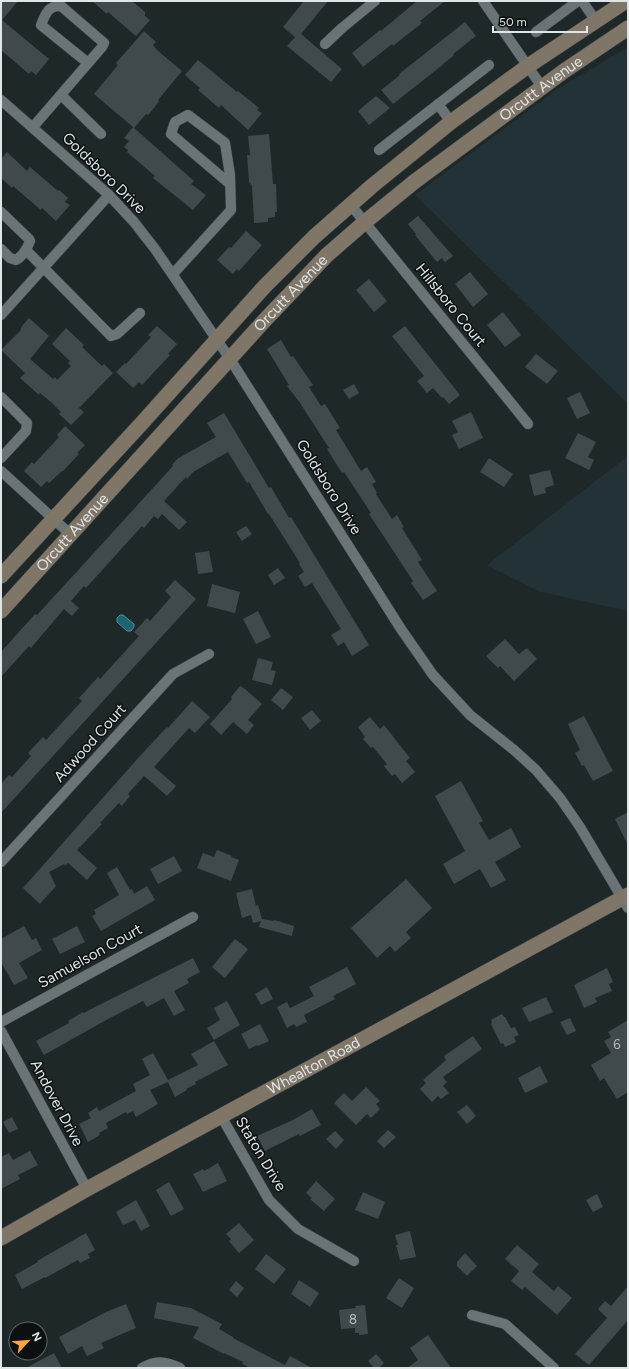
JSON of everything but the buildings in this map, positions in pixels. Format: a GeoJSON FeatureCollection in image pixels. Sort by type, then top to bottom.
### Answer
{"type":"FeatureCollection","features":[{"type":"Feature","properties":{"kind":"main road","name":"Orcutt Avenue"},"geometry":{"type":"LineString","coordinates":[[1,576],[137,428],[216,339],[296,254],[350,204],[451,122],[528,66],[626,1]]}},
{"type":"Feature","properties":{"kind":"main road","name":"Orcutt Avenue"},"geometry":{"type":"LineString","coordinates":[[1,611],[296,286],[327,256],[365,222],[414,182],[576,63],[628,28]]}},
{"type":"Feature","properties":{"kind":"main road","name":"Whealton Road"},"geometry":{"type":"LineString","coordinates":[[1,1238],[221,1116],[626,900]]}},
{"type":"Feature","properties":{"kind":"street"},"geometry":{"type":"LineString","coordinates":[[325,44],[375,1]]}},
{"type":"Feature","properties":{"kind":"street"},"geometry":{"type":"LineString","coordinates":[[483,1],[542,88]]}},
{"type":"Feature","properties":{"kind":"street"},"geometry":{"type":"LineString","coordinates":[[536,32],[578,1]]}},
{"type":"Feature","properties":{"kind":"street"},"geometry":{"type":"LineString","coordinates":[[582,1],[596,21]]}},
{"type":"Feature","properties":{"kind":"street"},"geometry":{"type":"LineString","coordinates":[[33,128],[102,47],[104,43],[61,6],[55,6],[47,11],[41,25],[88,63]]}},
{"type":"Feature","properties":{"kind":"street"},"geometry":{"type":"LineString","coordinates":[[379,150],[489,65]]}},
{"type":"Feature","properties":{"kind":"street"},"geometry":{"type":"LineString","coordinates":[[61,95],[101,134]]}},
{"type":"Feature","properties":{"kind":"street","name":"Goldsboro Drive"},"geometry":{"type":"LineString","coordinates":[[1,100],[109,195],[134,222],[173,274],[230,359],[401,629],[434,675],[470,715],[514,750],[536,770],[560,798],[626,900]]}},
{"type":"Feature","properties":{"kind":"street"},"geometry":{"type":"LineString","coordinates":[[438,104],[451,122]]}},
{"type":"Feature","properties":{"kind":"street"},"geometry":{"type":"LineString","coordinates":[[173,274],[231,210],[230,184],[225,143],[188,115],[175,122],[171,134],[230,184]]}},
{"type":"Feature","properties":{"kind":"street"},"geometry":{"type":"LineString","coordinates":[[1,315],[109,195]]}},
{"type":"Feature","properties":{"kind":"street","name":"Hillsboro Court"},"geometry":{"type":"LineString","coordinates":[[350,204],[528,424]]}},
{"type":"Feature","properties":{"kind":"street"},"geometry":{"type":"LineString","coordinates":[[1,212],[30,241],[26,250],[20,258],[16,260],[10,258],[1,249]]}},
{"type":"Feature","properties":{"kind":"street"},"geometry":{"type":"LineString","coordinates":[[26,250],[111,336],[118,334],[140,313]]}},
{"type":"Feature","properties":{"kind":"street"},"geometry":{"type":"LineString","coordinates":[[1,397],[27,423],[26,432],[1,458]]}},
{"type":"Feature","properties":{"kind":"street"},"geometry":{"type":"LineString","coordinates":[[1,471],[70,534]]}},
{"type":"Feature","properties":{"kind":"street","name":"Adwood Court"},"geometry":{"type":"LineString","coordinates":[[1,862],[173,674],[209,654]]}},
{"type":"Feature","properties":{"kind":"street","name":"Samuelson Court"},"geometry":{"type":"LineString","coordinates":[[1,1022],[193,917]]}},
{"type":"Feature","properties":{"kind":"street","name":"Andover Drive"},"geometry":{"type":"LineString","coordinates":[[1,1031],[87,1189]]}},
{"type":"Feature","properties":{"kind":"street","name":"Staton Drive"},"geometry":{"type":"LineString","coordinates":[[221,1116],[270,1200],[298,1229],[354,1260]]}},
{"type":"Feature","properties":{"kind":"street"},"geometry":{"type":"LineString","coordinates":[[472,1315],[505,1324],[554,1368]]}},
{"type":"Feature","properties":{"kind":"street"},"geometry":{"type":"LineString","coordinates":[[142,1368],[159,1361],[180,1368]]}},
{"type":"Feature","properties":{"kind":"shaded area"},"geometry":{"type":"Polygon","coordinates":[[[628,47],[628,404],[415,195],[556,90],[628,47]]]}},
{"type":"Feature","properties":{"kind":"shaded area"},"geometry":{"type":"Polygon","coordinates":[[[628,456],[628,611],[541,592],[487,565],[628,456]]]}},
{"type":"Feature","properties":{"kind":"water"},"geometry":{"type":"Polygon","coordinates":[[[120,615],[123,615],[134,624],[131,631],[127,631],[117,622],[117,618],[120,615]]]}}]}
